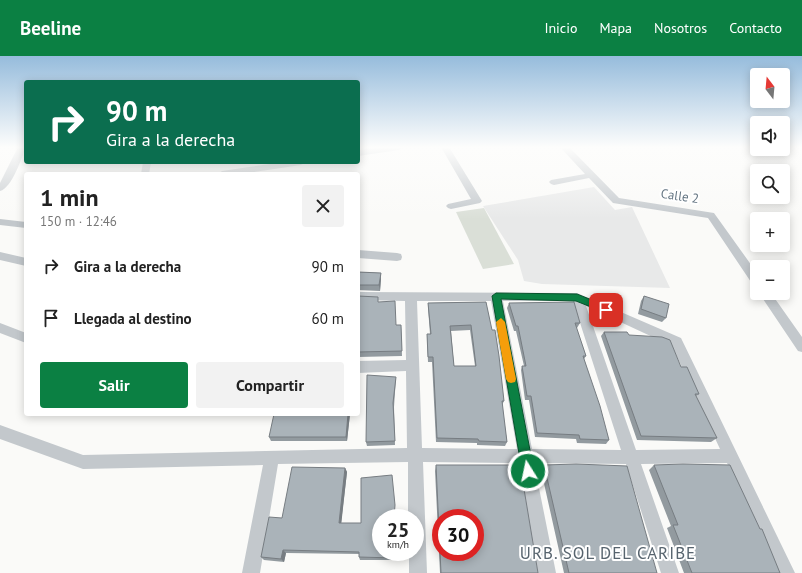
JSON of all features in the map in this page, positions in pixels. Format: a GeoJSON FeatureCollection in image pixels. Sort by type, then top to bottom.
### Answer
{"type":"FeatureCollection","features":[{"type":"Feature","properties":{"kind":"street"},"geometry":{"type":"LineString","coordinates":[[0,188],[5,184],[11,171]]}},
{"type":"Feature","properties":{"kind":"street"},"geometry":{"type":"LineString","coordinates":[[450,206],[477,201],[459,171]]}},
{"type":"Feature","properties":{"kind":"street","name":"Calle 2"},"geometry":{"type":"LineString","coordinates":[[587,171],[616,202],[711,216],[750,272]]}},
{"type":"Feature","properties":{"kind":"street"},"geometry":{"type":"LineString","coordinates":[[554,182],[591,175]]}},
{"type":"Feature","properties":{"kind":"street"},"geometry":{"type":"LineString","coordinates":[[0,222],[24,225]]}},
{"type":"Feature","properties":{"kind":"street"},"geometry":{"type":"LineString","coordinates":[[360,254],[397,257]]}},
{"type":"Feature","properties":{"kind":"street"},"geometry":{"type":"LineString","coordinates":[[0,256],[24,262]]}},
{"type":"Feature","properties":{"kind":"street"},"geometry":{"type":"LineString","coordinates":[[360,296],[577,297],[677,342],[786,573]]}},
{"type":"Feature","properties":{"kind":"street"},"geometry":{"type":"LineString","coordinates":[[411,296],[418,573]]}},
{"type":"Feature","properties":{"kind":"street"},"geometry":{"type":"LineString","coordinates":[[496,296],[547,573]]}},
{"type":"Feature","properties":{"kind":"street"},"geometry":{"type":"LineString","coordinates":[[577,297],[670,573]]}},
{"type":"Feature","properties":{"kind":"street"},"geometry":{"type":"LineString","coordinates":[[770,300],[802,347]]}},
{"type":"Feature","properties":{"kind":"street"},"geometry":{"type":"LineString","coordinates":[[0,328],[24,337]]}},
{"type":"Feature","properties":{"kind":"street"},"geometry":{"type":"LineString","coordinates":[[360,367],[413,365]]}},
{"type":"Feature","properties":{"kind":"street"},"geometry":{"type":"LineString","coordinates":[[0,432],[83,462],[415,455],[631,457],[731,456]]}},
{"type":"Feature","properties":{"kind":"street"},"geometry":{"type":"LineString","coordinates":[[250,573],[272,457]]}},
{"type":"Feature","properties":{"kind":"shaded area"},"geometry":{"type":"Polygon","coordinates":[[[594,187],[615,210],[632,207],[670,288],[542,284],[524,281],[518,260],[483,206],[594,187]]]}},
{"type":"Feature","properties":{"kind":"shaded area"},"geometry":{"type":"Polygon","coordinates":[[[484,208],[514,264],[483,269],[456,212],[484,208]]]}},
{"type":"Feature","properties":{"kind":"building"},"geometry":{"type":"Polygon","coordinates":[[[360,272],[381,273],[379,285],[360,285],[360,272]]]}},
{"type":"Feature","properties":{"kind":"building"},"geometry":{"type":"Polygon","coordinates":[[[360,296],[378,297],[378,302],[395,301],[396,325],[401,325],[402,351],[360,352],[360,296]]]}},
{"type":"Feature","properties":{"kind":"building"},"geometry":{"type":"Polygon","coordinates":[[[644,296],[669,304],[666,318],[641,309],[644,296]]]}},
{"type":"Feature","properties":{"kind":"building"},"geometry":{"type":"Polygon","coordinates":[[[486,302],[492,330],[495,330],[499,356],[507,442],[479,441],[478,439],[437,438],[433,357],[428,357],[427,334],[431,334],[428,303],[486,302]],[[471,325],[450,326],[454,366],[476,366],[471,325]]]}},
{"type":"Feature","properties":{"kind":"building"},"geometry":{"type":"Polygon","coordinates":[[[574,302],[580,323],[575,323],[586,356],[583,356],[600,406],[609,440],[580,439],[579,435],[537,433],[531,396],[527,396],[522,366],[526,366],[518,326],[516,326],[509,303],[574,302]]]}},
{"type":"Feature","properties":{"kind":"building"},"geometry":{"type":"Polygon","coordinates":[[[604,332],[627,332],[629,335],[662,337],[670,340],[681,367],[687,367],[699,394],[695,394],[717,438],[641,436],[604,332]]]}},
{"type":"Feature","properties":{"kind":"building"},"geometry":{"type":"Polygon","coordinates":[[[367,375],[396,377],[393,403],[395,441],[366,442],[367,375]]]}},
{"type":"Feature","properties":{"kind":"building"},"geometry":{"type":"Polygon","coordinates":[[[274,416],[348,416],[346,437],[269,437],[274,416]]]}},
{"type":"Feature","properties":{"kind":"building"},"geometry":{"type":"Polygon","coordinates":[[[576,464],[627,466],[657,573],[569,573],[544,465],[576,464]]]}},
{"type":"Feature","properties":{"kind":"building"},"geometry":{"type":"Polygon","coordinates":[[[436,465],[520,465],[538,573],[441,573],[440,561],[484,561],[484,509],[438,509],[436,465]]]}},
{"type":"Feature","properties":{"kind":"building"},"geometry":{"type":"Polygon","coordinates":[[[654,465],[730,465],[760,529],[762,529],[780,573],[692,573],[673,525],[678,525],[654,465]]]}},
{"type":"Feature","properties":{"kind":"building"},"geometry":{"type":"Polygon","coordinates":[[[292,467],[345,468],[339,523],[361,523],[361,478],[392,475],[395,509],[372,509],[372,557],[359,557],[359,552],[283,550],[281,559],[261,557],[269,517],[282,518],[292,467]]]}},
{"type":"Feature","properties":{"kind":"slow traffic"},"geometry":{"type":"LineString","coordinates":[[501,322],[511,379]]}},
{"type":"Feature","properties":{"kind":"district","name":"URB. SOL DEL CARIBE"},"geometry":{"type":"Point","coordinates":[608,553]}},
{"type":"Feature","properties":{"kind":"route"},"geometry":{"type":"LineString","coordinates":[[528,471],[496,296],[577,297],[606,310]]}}]}
